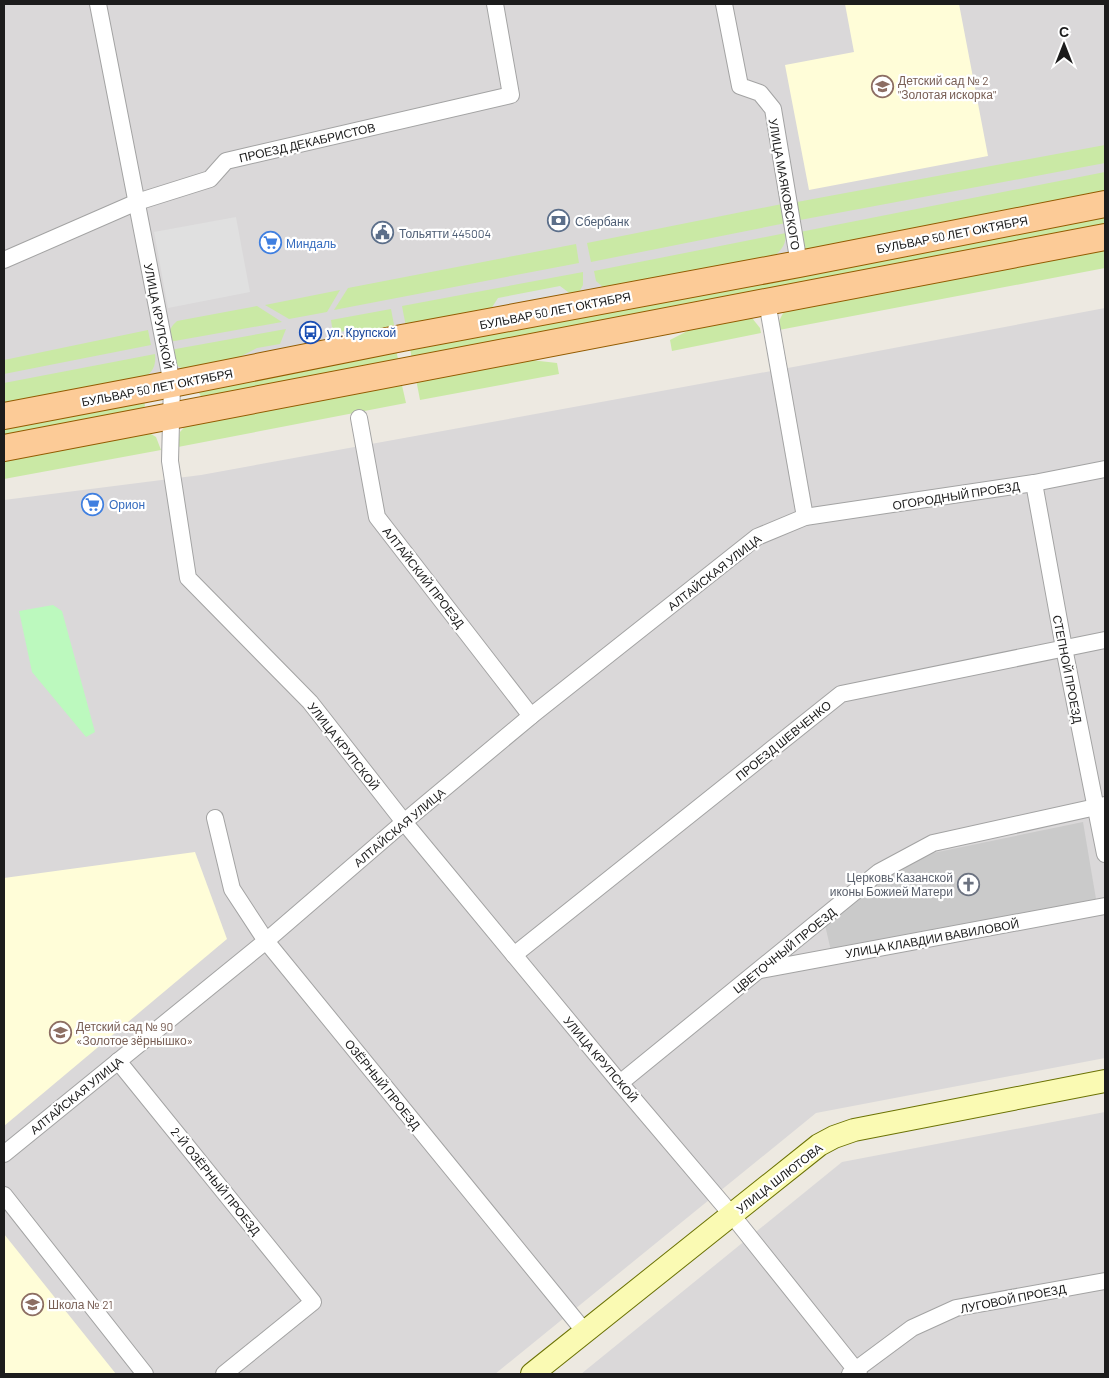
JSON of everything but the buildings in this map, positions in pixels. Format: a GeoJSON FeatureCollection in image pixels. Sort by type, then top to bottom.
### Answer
{"type":"FeatureCollection","features":[{"type":"Feature","properties":{"kind":"main road","name":"БУЛЬВАР 50 ЛЕТ ОКТЯБРЯ"},"geometry":{"type":"LineString","coordinates":[[4,416],[1105,204]]}},
{"type":"Feature","properties":{"kind":"main road"},"geometry":{"type":"LineString","coordinates":[[4,448],[1105,237]]}},
{"type":"Feature","properties":{"kind":"main road","name":"УЛИЦА ШЛЮТОВА"},"geometry":{"type":"LineString","coordinates":[[532,1374],[820,1145],[854,1130],[1105,1082]]}},
{"type":"Feature","properties":{"kind":"street","name":"УЛИЦА КРУПСКОЙ"},"geometry":{"type":"LineString","coordinates":[[98,4],[172,384],[170,461],[188,578],[310,702],[404,822],[732,1215],[855,1373]]}},
{"type":"Feature","properties":{"kind":"street","name":"ПРОЕЗД ДЕКАБРИСТОВ"},"geometry":{"type":"LineString","coordinates":[[4,260],[137,202],[210,179],[226,161],[511,95],[496,4]]}},
{"type":"Feature","properties":{"kind":"street","name":"УЛИЦА МАЯКОВСКОГО"},"geometry":{"type":"LineString","coordinates":[[724,4],[740,86],[760,93],[773,109],[799,264]]}},
{"type":"Feature","properties":{"kind":"street"},"geometry":{"type":"LineString","coordinates":[[767,302],[805,517]]}},
{"type":"Feature","properties":{"kind":"street","name":"АЛТАЙСКИЙ ПРОЕЗД"},"geometry":{"type":"LineString","coordinates":[[359,418],[378,517],[531,716]]}},
{"type":"Feature","properties":{"kind":"street","name":"ОГОРОДНЫЙ ПРОЕЗД"},"geometry":{"type":"LineString","coordinates":[[805,517],[1034,484],[1105,469]]}},
{"type":"Feature","properties":{"kind":"street","name":"СТЕПНОЙ ПРОЕЗД"},"geometry":{"type":"LineString","coordinates":[[1034,484],[1064,648],[1101,806],[1105,854]]}},
{"type":"Feature","properties":{"kind":"street","name":"АЛТАЙСКАЯ УЛИЦА"},"geometry":{"type":"LineString","coordinates":[[4,1154],[266,941],[531,716],[757,536],[805,517]]}},
{"type":"Feature","properties":{"kind":"street","name":"ПРОЕЗД ШЕВЧЕНКО"},"geometry":{"type":"LineString","coordinates":[[514,955],[841,694],[1105,640]]}},
{"type":"Feature","properties":{"kind":"street","name":"ЦВЕТОЧНЫЙ ПРОЕЗД"},"geometry":{"type":"LineString","coordinates":[[620,1083],[879,872],[933,843],[1101,806]]}},
{"type":"Feature","properties":{"kind":"street","name":"ОЗЁРНЫЙ ПРОЕЗД"},"geometry":{"type":"LineString","coordinates":[[214,818],[232,889],[266,941],[585,1332]]}},
{"type":"Feature","properties":{"kind":"street","name":"УЛИЦА КЛАВДИИ ВАВИЛОВОЙ"},"geometry":{"type":"LineString","coordinates":[[759,970],[1105,906]]}},
{"type":"Feature","properties":{"kind":"street","name":"2-Й ОЗЁРНЫЙ ПРОЕЗД"},"geometry":{"type":"LineString","coordinates":[[118,1061],[313,1302],[224,1374]]}},
{"type":"Feature","properties":{"kind":"street"},"geometry":{"type":"LineString","coordinates":[[4,1195],[146,1374]]}},
{"type":"Feature","properties":{"kind":"street","name":"ЛУГОВОЙ ПРОЕЗД"},"geometry":{"type":"LineString","coordinates":[[855,1373],[912,1328],[956,1308],[1105,1281]]}},
{"type":"Feature","properties":{"kind":"shaded area"},"geometry":{"type":"Polygon","coordinates":[[[4,4],[1105,4],[1105,193],[4,407],[4,4]]]}},
{"type":"Feature","properties":{"kind":"shaded area","name":"Детский сад № 2 \"Золотая искорка\""},"geometry":{"type":"Polygon","coordinates":[[[845,4],[959,4],[988,156],[809,190],[785,65],[854,52],[845,4]]]}},
{"type":"Feature","properties":{"kind":"shaded area"},"geometry":{"type":"Polygon","coordinates":[[[236,217],[250,292],[168,308],[154,232],[236,217]]]}},
{"type":"Feature","properties":{"kind":"shaded area"},"geometry":{"type":"Polygon","coordinates":[[[560,286],[572,295],[489,312],[498,298],[560,286]]]}},
{"type":"Feature","properties":{"kind":"shaded area"},"geometry":{"type":"Polygon","coordinates":[[[1105,308],[1105,1058],[816,1113],[495,1374],[4,1374],[4,500],[201,475],[1105,308]]]}},
{"type":"Feature","properties":{"kind":"shaded area"},"geometry":{"type":"Polygon","coordinates":[[[1083,822],[1096,899],[831,951],[825,925],[880,880],[928,854],[1083,822]]]}},
{"type":"Feature","properties":{"kind":"shaded area","name":"Детский сад № 90 «Золотое зёрнышко»"},"geometry":{"type":"Polygon","coordinates":[[[195,852],[227,939],[4,1126],[4,878],[195,852]]]}},
{"type":"Feature","properties":{"kind":"shaded area"},"geometry":{"type":"Polygon","coordinates":[[[1105,1112],[1105,1374],[581,1374],[842,1162],[1105,1112]]]}},
{"type":"Feature","properties":{"kind":"shaded area","name":"Школа № 21"},"geometry":{"type":"Polygon","coordinates":[[[4,1234],[116,1374],[4,1374],[4,1234]]]}},
{"type":"Feature","properties":{"kind":"green space"},"geometry":{"type":"Polygon","coordinates":[[[1105,145],[1105,163],[800,220],[797,202],[1105,145]]]}},
{"type":"Feature","properties":{"kind":"green space"},"geometry":{"type":"Polygon","coordinates":[[[1105,172],[1105,193],[804,252],[800,232],[1105,172]]]}},
{"type":"Feature","properties":{"kind":"green space"},"geometry":{"type":"Polygon","coordinates":[[[782,204],[786,223],[591,262],[587,243],[782,204]]]}},
{"type":"Feature","properties":{"kind":"green space"},"geometry":{"type":"Polygon","coordinates":[[[1105,213],[1105,227],[412,361],[410,347],[1105,213]]]}},
{"type":"Feature","properties":{"kind":"green space"},"geometry":{"type":"Polygon","coordinates":[[[786,233],[783,246],[773,257],[604,288],[596,281],[594,271],[786,233]]]}},
{"type":"Feature","properties":{"kind":"green space"},"geometry":{"type":"Polygon","coordinates":[[[576,244],[579,263],[334,310],[348,288],[576,244]]]}},
{"type":"Feature","properties":{"kind":"green space"},"geometry":{"type":"Polygon","coordinates":[[[1105,246],[1105,268],[779,330],[780,319],[786,309],[1105,246]]]}},
{"type":"Feature","properties":{"kind":"green space"},"geometry":{"type":"Polygon","coordinates":[[[583,272],[583,285],[578,294],[406,327],[402,306],[583,272]]]}},
{"type":"Feature","properties":{"kind":"green space"},"geometry":{"type":"Polygon","coordinates":[[[340,290],[327,312],[289,319],[265,305],[340,290]]]}},
{"type":"Feature","properties":{"kind":"green space"},"geometry":{"type":"Polygon","coordinates":[[[257,306],[282,322],[169,342],[170,330],[177,321],[257,306]]]}},
{"type":"Feature","properties":{"kind":"green space"},"geometry":{"type":"Polygon","coordinates":[[[391,309],[395,330],[357,329],[333,333],[331,320],[391,309]]]}},
{"type":"Feature","properties":{"kind":"green space"},"geometry":{"type":"Polygon","coordinates":[[[752,318],[760,328],[761,333],[672,351],[670,340],[703,323],[752,318]]]}},
{"type":"Feature","properties":{"kind":"green space"},"geometry":{"type":"Polygon","coordinates":[[[286,329],[280,344],[257,348],[232,361],[183,369],[176,365],[170,350],[286,329]]]}},
{"type":"Feature","properties":{"kind":"green space"},"geometry":{"type":"Polygon","coordinates":[[[148,330],[151,345],[4,374],[4,360],[148,330]]]}},
{"type":"Feature","properties":{"kind":"green space"},"geometry":{"type":"Polygon","coordinates":[[[396,350],[399,363],[202,398],[199,393],[200,389],[396,350]]]}},
{"type":"Feature","properties":{"kind":"green space"},"geometry":{"type":"Polygon","coordinates":[[[155,354],[154,367],[145,377],[4,406],[4,383],[155,354]]]}},
{"type":"Feature","properties":{"kind":"green space"},"geometry":{"type":"Polygon","coordinates":[[[522,359],[557,363],[559,374],[420,400],[416,379],[522,359]]]}},
{"type":"Feature","properties":{"kind":"green space"},"geometry":{"type":"Polygon","coordinates":[[[401,381],[406,403],[178,447],[180,432],[188,423],[401,381]]]}},
{"type":"Feature","properties":{"kind":"green space"},"geometry":{"type":"Polygon","coordinates":[[[144,400],[145,406],[143,408],[4,437],[4,424],[144,400]]]}},
{"type":"Feature","properties":{"kind":"green space"},"geometry":{"type":"Polygon","coordinates":[[[148,432],[156,437],[161,450],[4,479],[4,458],[148,432]]]}},
{"type":"Feature","properties":{"kind":"green space"},"geometry":{"type":"Polygon","coordinates":[[[53,605],[62,611],[95,732],[86,737],[32,672],[19,611],[53,605]]]}},
{"type":"Feature","properties":{"kind":"place","name":"Детский сад № 2 \"Золотая искорка\""},"geometry":{"type":"Point","coordinates":[882,87]}},
{"type":"Feature","properties":{"kind":"place","name":"Сбербанк"},"geometry":{"type":"Point","coordinates":[559,221]}},
{"type":"Feature","properties":{"kind":"place","name":"Тольятти 445004"},"geometry":{"type":"Point","coordinates":[383,233]}},
{"type":"Feature","properties":{"kind":"place","name":"Миндаль"},"geometry":{"type":"Point","coordinates":[270,243]}},
{"type":"Feature","properties":{"kind":"place","name":"ул. Крупской"},"geometry":{"type":"Point","coordinates":[311,332]}},
{"type":"Feature","properties":{"kind":"place","name":"Орион"},"geometry":{"type":"Point","coordinates":[93,504]}},
{"type":"Feature","properties":{"kind":"place","name":"Церковь Казанской иконы Божией Матери"},"geometry":{"type":"Point","coordinates":[969,884]}},
{"type":"Feature","properties":{"kind":"place","name":"Детский сад № 90 «Золотое зёрнышко»"},"geometry":{"type":"Point","coordinates":[60,1033]}},
{"type":"Feature","properties":{"kind":"place","name":"Школа № 21"},"geometry":{"type":"Point","coordinates":[32,1304]}}]}
